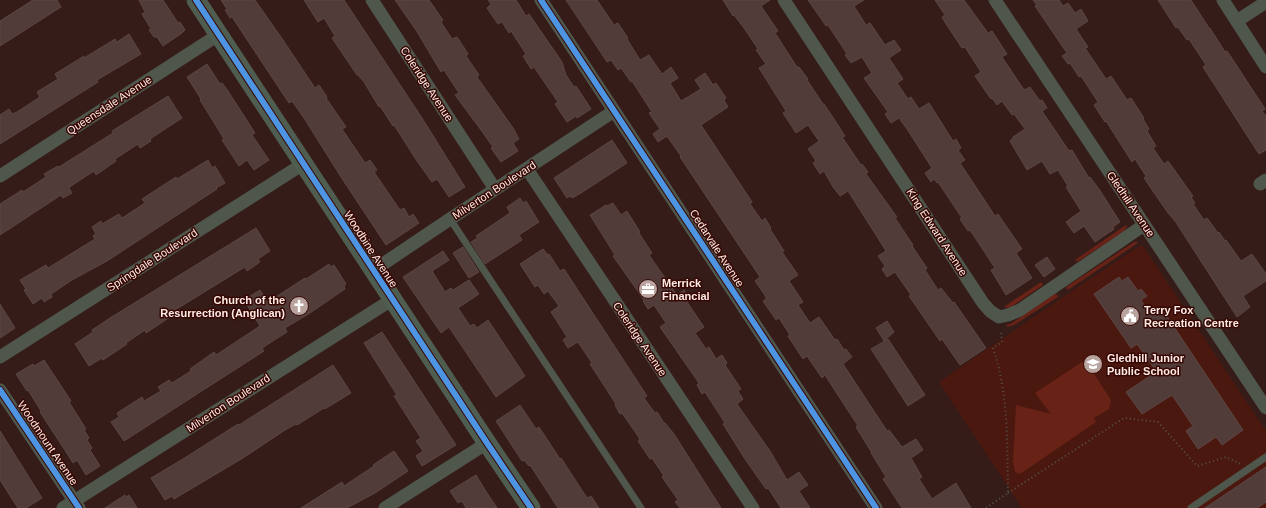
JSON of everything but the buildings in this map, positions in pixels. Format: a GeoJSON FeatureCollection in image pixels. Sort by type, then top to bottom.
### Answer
{"type":"FeatureCollection","features":[{"type":"Feature","properties":{"kind":"main road","name":"Woodbine Avenue"},"geometry":{"type":"LineString","coordinates":[[196,0],[530,508]]}},
{"type":"Feature","properties":{"kind":"street","name":"Coleridge Avenue"},"geometry":{"type":"LineString","coordinates":[[372,0],[495,189]]}},
{"type":"Feature","properties":{"kind":"street","name":"Cedarvale Avenue"},"geometry":{"type":"LineString","coordinates":[[540,0],[876,508]]}},
{"type":"Feature","properties":{"kind":"street","name":"King Edward Avenue"},"geometry":{"type":"LineString","coordinates":[[784,0],[983,303],[990,311],[999,317],[1020,310],[1144,225]]}},
{"type":"Feature","properties":{"kind":"street","name":"Gledhill Avenue"},"geometry":{"type":"LineString","coordinates":[[995,0],[1266,408]]}},
{"type":"Feature","properties":{"kind":"street"},"geometry":{"type":"LineString","coordinates":[[1223,0],[1266,67]]}},
{"type":"Feature","properties":{"kind":"street"},"geometry":{"type":"LineString","coordinates":[[1236,21],[1266,2]]}},
{"type":"Feature","properties":{"kind":"street","name":"Queensdale Avenue"},"geometry":{"type":"LineString","coordinates":[[0,176],[218,35]]}},
{"type":"Feature","properties":{"kind":"street","name":"Milverton Boulevard"},"geometry":{"type":"LineString","coordinates":[[374,270],[450,218],[614,112]]}},
{"type":"Feature","properties":{"kind":"street","name":"Springdale Boulevard"},"geometry":{"type":"LineString","coordinates":[[0,357],[303,164]]}},
{"type":"Feature","properties":{"kind":"street","name":"Coleridge Avenue"},"geometry":{"type":"LineString","coordinates":[[527,169],[753,508]]}},
{"type":"Feature","properties":{"kind":"street","name":"Milverton Boulevard"},"geometry":{"type":"LineString","coordinates":[[63,508],[77,504],[393,299]]}},
{"type":"Feature","properties":{"kind":"street","name":"Woodmount Avenue"},"geometry":{"type":"LineString","coordinates":[[0,390],[77,504]]}},
{"type":"Feature","properties":{"kind":"street"},"geometry":{"type":"LineString","coordinates":[[385,508],[487,443]]}},
{"type":"Feature","properties":{"kind":"lane"},"geometry":{"type":"LineString","coordinates":[[450,218],[641,508]]}},
{"type":"Feature","properties":{"kind":"lane"},"geometry":{"type":"LineString","coordinates":[[1191,508],[1266,457]]}},
{"type":"Feature","properties":{"kind":"path"},"geometry":{"type":"LineString","coordinates":[[1001,330],[1002,342],[993,348],[999,365],[1005,397],[1008,493]]}},
{"type":"Feature","properties":{"kind":"path"},"geometry":{"type":"LineString","coordinates":[[986,508],[1124,418],[1158,422],[1197,466],[1226,457],[1250,468]]}},
{"type":"Feature","properties":{"kind":"shaded area"},"geometry":{"type":"Polygon","coordinates":[[[1126,225],[1127,227],[1123,232],[1077,262],[1075,260],[1126,225]]]}},
{"type":"Feature","properties":{"kind":"shaded area"},"geometry":{"type":"Polygon","coordinates":[[[1134,242],[1138,243],[1068,290],[1066,287],[1134,242]]]}},
{"type":"Feature","properties":{"kind":"shaded area","name":"Gledhill Junior Public School"},"geometry":{"type":"Polygon","coordinates":[[[1141,245],[1266,431],[1266,508],[1022,508],[939,382],[1141,245]]]}},
{"type":"Feature","properties":{"kind":"shaded area"},"geometry":{"type":"Polygon","coordinates":[[[1041,282],[1043,285],[1011,307],[1005,308],[1005,306],[1041,282]]]}},
{"type":"Feature","properties":{"kind":"shaded area"},"geometry":{"type":"Polygon","coordinates":[[[1056,293],[1058,297],[1014,325],[1007,327],[1006,325],[1012,323],[1056,293]]]}},
{"type":"Feature","properties":{"kind":"shaded area"},"geometry":{"type":"Polygon","coordinates":[[[1082,362],[1087,363],[1111,400],[1109,409],[1094,418],[1096,422],[1018,474],[1015,471],[1013,462],[1016,405],[1051,414],[1035,393],[1082,362]]]}},
{"type":"Feature","properties":{"kind":"cycle path"},"geometry":{"type":"LineString","coordinates":[[196,0],[531,508]]}},
{"type":"Feature","properties":{"kind":"cycle path"},"geometry":{"type":"LineString","coordinates":[[541,0],[876,508]]}},
{"type":"Feature","properties":{"kind":"cycle path"},"geometry":{"type":"LineString","coordinates":[[0,390],[79,508]]}},
{"type":"Feature","properties":{"kind":"place","name":"Merrick Financial"},"geometry":{"type":"Point","coordinates":[648,289]}},
{"type":"Feature","properties":{"kind":"place","name":"Church of the Resurrection (Anglican)"},"geometry":{"type":"Point","coordinates":[299,306]}},
{"type":"Feature","properties":{"kind":"place","name":"Terry Fox Recreation Centre"},"geometry":{"type":"Point","coordinates":[1130,316]}},
{"type":"Feature","properties":{"kind":"place","name":"Gledhill Junior Public School"},"geometry":{"type":"Point","coordinates":[1093,364]}}]}
